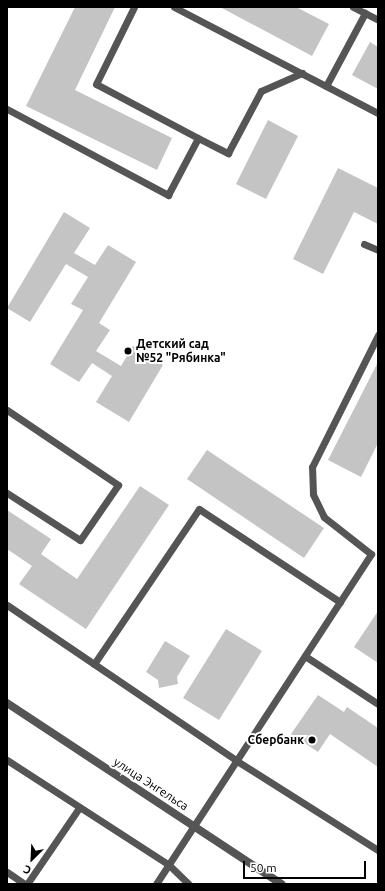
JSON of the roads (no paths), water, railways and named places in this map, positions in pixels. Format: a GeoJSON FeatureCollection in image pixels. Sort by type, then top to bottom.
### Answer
{"type":"FeatureCollection","features":[{"type":"Feature","properties":{"kind":"street","name":"улица Энгельса"},"geometry":{"type":"LineString","coordinates":[[7,704],[282,884]]}},
{"type":"Feature","properties":{"kind":"lane"},"geometry":{"type":"LineString","coordinates":[[134,7],[96,84],[228,153],[261,91],[302,73]]}},
{"type":"Feature","properties":{"kind":"lane"},"geometry":{"type":"LineString","coordinates":[[174,7],[378,113]]}},
{"type":"Feature","properties":{"kind":"lane"},"geometry":{"type":"LineString","coordinates":[[353,7],[378,20]]}},
{"type":"Feature","properties":{"kind":"lane"},"geometry":{"type":"LineString","coordinates":[[326,86],[365,13]]}},
{"type":"Feature","properties":{"kind":"lane"},"geometry":{"type":"LineString","coordinates":[[7,109],[168,195],[198,138]]}},
{"type":"Feature","properties":{"kind":"lane"},"geometry":{"type":"LineString","coordinates":[[364,244],[378,250]]}},
{"type":"Feature","properties":{"kind":"lane"},"geometry":{"type":"LineString","coordinates":[[378,335],[312,467],[312,494],[324,517],[378,558]]}},
{"type":"Feature","properties":{"kind":"lane"},"geometry":{"type":"LineString","coordinates":[[7,410],[118,485],[80,540],[7,493]]}},
{"type":"Feature","properties":{"kind":"lane"},"geometry":{"type":"LineString","coordinates":[[94,664],[199,509],[340,602]]}},
{"type":"Feature","properties":{"kind":"lane"},"geometry":{"type":"LineString","coordinates":[[156,884],[371,554]]}},
{"type":"Feature","properties":{"kind":"lane"},"geometry":{"type":"LineString","coordinates":[[7,605],[237,761],[378,850]]}},
{"type":"Feature","properties":{"kind":"lane"},"geometry":{"type":"LineString","coordinates":[[305,656],[378,704]]}},
{"type":"Feature","properties":{"kind":"lane"},"geometry":{"type":"LineString","coordinates":[[7,760],[169,865],[189,884]]}},
{"type":"Feature","properties":{"kind":"lane"},"geometry":{"type":"LineString","coordinates":[[7,872],[26,884],[79,808]]}},
{"type":"Feature","properties":{"kind":"place","name":"Детский сад №52 \"Рябинка\""},"geometry":{"type":"Point","coordinates":[128,351]}},
{"type":"Feature","properties":{"kind":"place","name":"Сбербанк"},"geometry":{"type":"Point","coordinates":[312,740]}}]}
